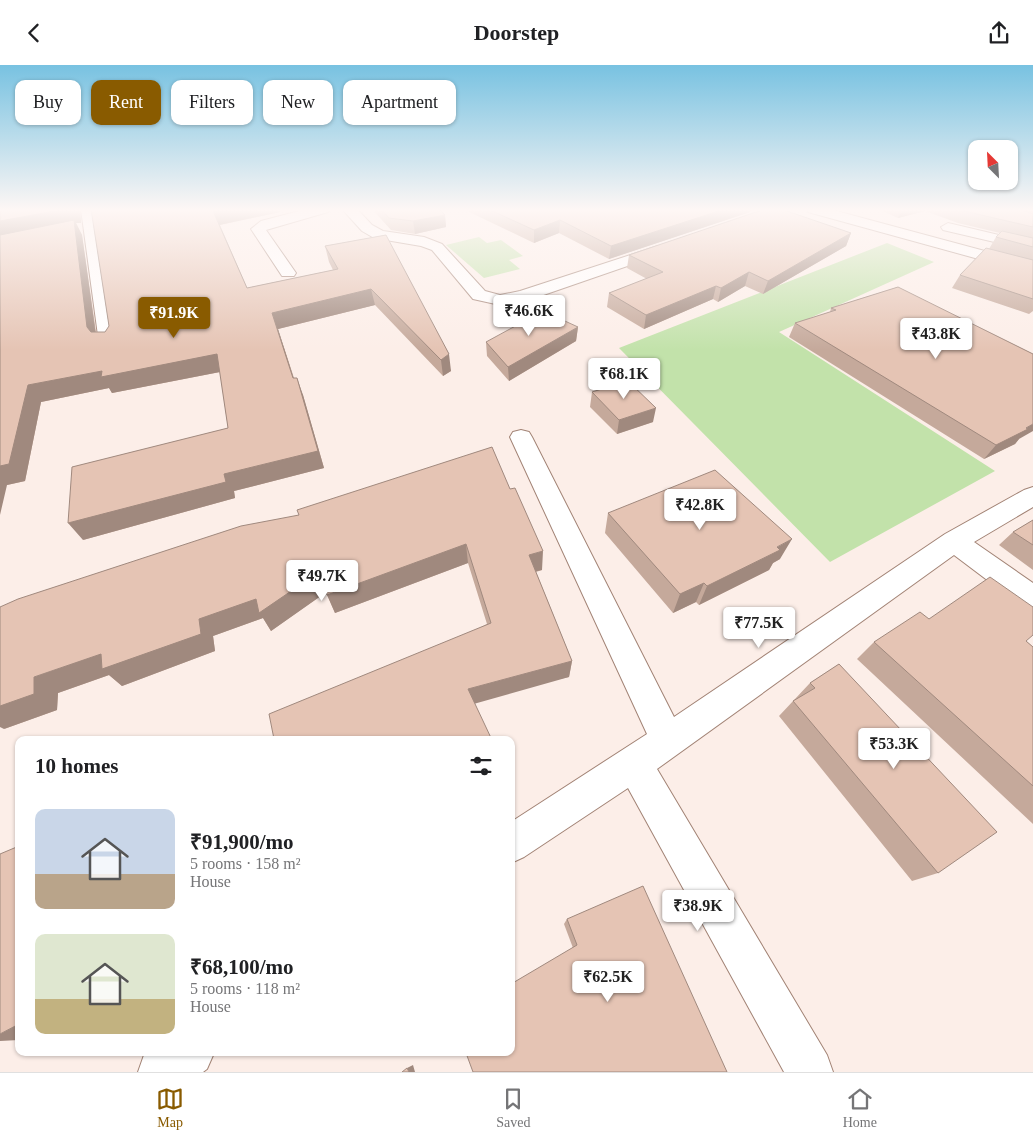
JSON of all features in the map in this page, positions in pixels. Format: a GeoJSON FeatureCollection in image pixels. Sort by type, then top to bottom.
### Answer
{"type":"FeatureCollection","features":[{"type":"Feature","properties":{"kind":"street"},"geometry":{"type":"LineString","coordinates":[[95,256],[108,343]]}},
{"type":"Feature","properties":{"kind":"street"},"geometry":{"type":"LineString","coordinates":[[276,256],[288,273]]}},
{"type":"Feature","properties":{"kind":"street"},"geometry":{"type":"LineString","coordinates":[[445,256],[479,295],[500,300],[524,295],[642,256]]}},
{"type":"Feature","properties":{"kind":"street"},"geometry":{"type":"LineString","coordinates":[[983,256],[1033,269]]}},
{"type":"Feature","properties":{"kind":"street"},"geometry":{"type":"LineString","coordinates":[[998,260],[1008,256]]}},
{"type":"Feature","properties":{"kind":"street"},"geometry":{"type":"LineString","coordinates":[[521,437],[668,741]]}},
{"type":"Feature","properties":{"kind":"street"},"geometry":{"type":"LineString","coordinates":[[515,841],[668,741],[954,541],[1033,496]]}},
{"type":"Feature","properties":{"kind":"street"},"geometry":{"type":"LineString","coordinates":[[954,541],[1033,599]]}},
{"type":"Feature","properties":{"kind":"street"},"geometry":{"type":"LineString","coordinates":[[634,764],[810,1072]]}},
{"type":"Feature","properties":{"kind":"street"},"geometry":{"type":"LineString","coordinates":[[161,1072],[186,1056]]}},
{"type":"Feature","properties":{"kind":"green space"},"geometry":{"type":"Polygon","coordinates":[[[459,256],[523,256],[509,260],[520,269],[484,278],[459,256]]]}},
{"type":"Feature","properties":{"kind":"green space"},"geometry":{"type":"Polygon","coordinates":[[[854,256],[919,256],[934,262],[779,332],[995,471],[830,562],[619,348],[854,256]]]}},
{"type":"Feature","properties":{"kind":"building"},"geometry":{"type":"Polygon","coordinates":[[[0,256],[78,256],[87,327],[91,332],[105,332],[109,326],[98,256],[233,256],[247,288],[338,269],[331,256],[397,256],[449,354],[441,360],[371,289],[272,313],[293,378],[297,378],[318,451],[224,474],[226,482],[68,523],[72,467],[228,428],[217,354],[101,377],[102,371],[28,385],[9,464],[0,466],[0,256]]]}},
{"type":"Feature","properties":{"kind":"building"},"geometry":{"type":"Polygon","coordinates":[[[631,256],[811,256],[768,281],[749,272],[721,288],[716,286],[646,315],[609,293],[663,272],[631,256]]]}},
{"type":"Feature","properties":{"kind":"building"},"geometry":{"type":"Polygon","coordinates":[[[978,256],[1017,256],[1033,260],[1033,299],[960,275],[978,256]]]}},
{"type":"Feature","properties":{"kind":"building"},"geometry":{"type":"Polygon","coordinates":[[[898,287],[1033,354],[1033,424],[1026,428],[1028,429],[996,445],[795,323],[836,310],[831,308],[898,287]]]}},
{"type":"Feature","properties":{"kind":"building"},"geometry":{"type":"Polygon","coordinates":[[[543,311],[578,327],[508,367],[486,342],[543,311]]]}},
{"type":"Feature","properties":{"kind":"building"},"geometry":{"type":"Polygon","coordinates":[[[628,381],[656,408],[619,420],[592,392],[628,381]]]}},
{"type":"Feature","properties":{"kind":"building"},"geometry":{"type":"Polygon","coordinates":[[[492,447],[510,489],[515,488],[543,551],[529,555],[572,661],[468,689],[490,736],[273,736],[269,714],[491,623],[466,544],[327,595],[319,572],[259,613],[256,599],[199,619],[201,634],[102,669],[101,654],[34,677],[34,694],[0,706],[0,607],[18,599],[241,526],[299,515],[297,510],[492,447]]]}},
{"type":"Feature","properties":{"kind":"building"},"geometry":{"type":"Polygon","coordinates":[[[715,470],[792,539],[777,547],[780,550],[707,586],[704,583],[680,594],[608,513],[715,470]]]}},
{"type":"Feature","properties":{"kind":"building"},"geometry":{"type":"Polygon","coordinates":[[[1033,520],[1033,545],[1013,532],[1033,520]]]}},
{"type":"Feature","properties":{"kind":"building"},"geometry":{"type":"Polygon","coordinates":[[[990,577],[1033,607],[1033,635],[1026,641],[1033,647],[1033,786],[874,642],[920,612],[929,619],[990,577]]]}},
{"type":"Feature","properties":{"kind":"building"},"geometry":{"type":"Polygon","coordinates":[[[839,664],[997,832],[938,873],[793,701],[815,688],[810,683],[839,664]]]}},
{"type":"Feature","properties":{"kind":"building"},"geometry":{"type":"Polygon","coordinates":[[[15,848],[15,1026],[0,1034],[0,854],[15,848]]]}},
{"type":"Feature","properties":{"kind":"building"},"geometry":{"type":"Polygon","coordinates":[[[643,886],[727,1072],[473,1072],[467,1056],[515,1056],[515,982],[577,945],[567,919],[643,886]]]}}]}
